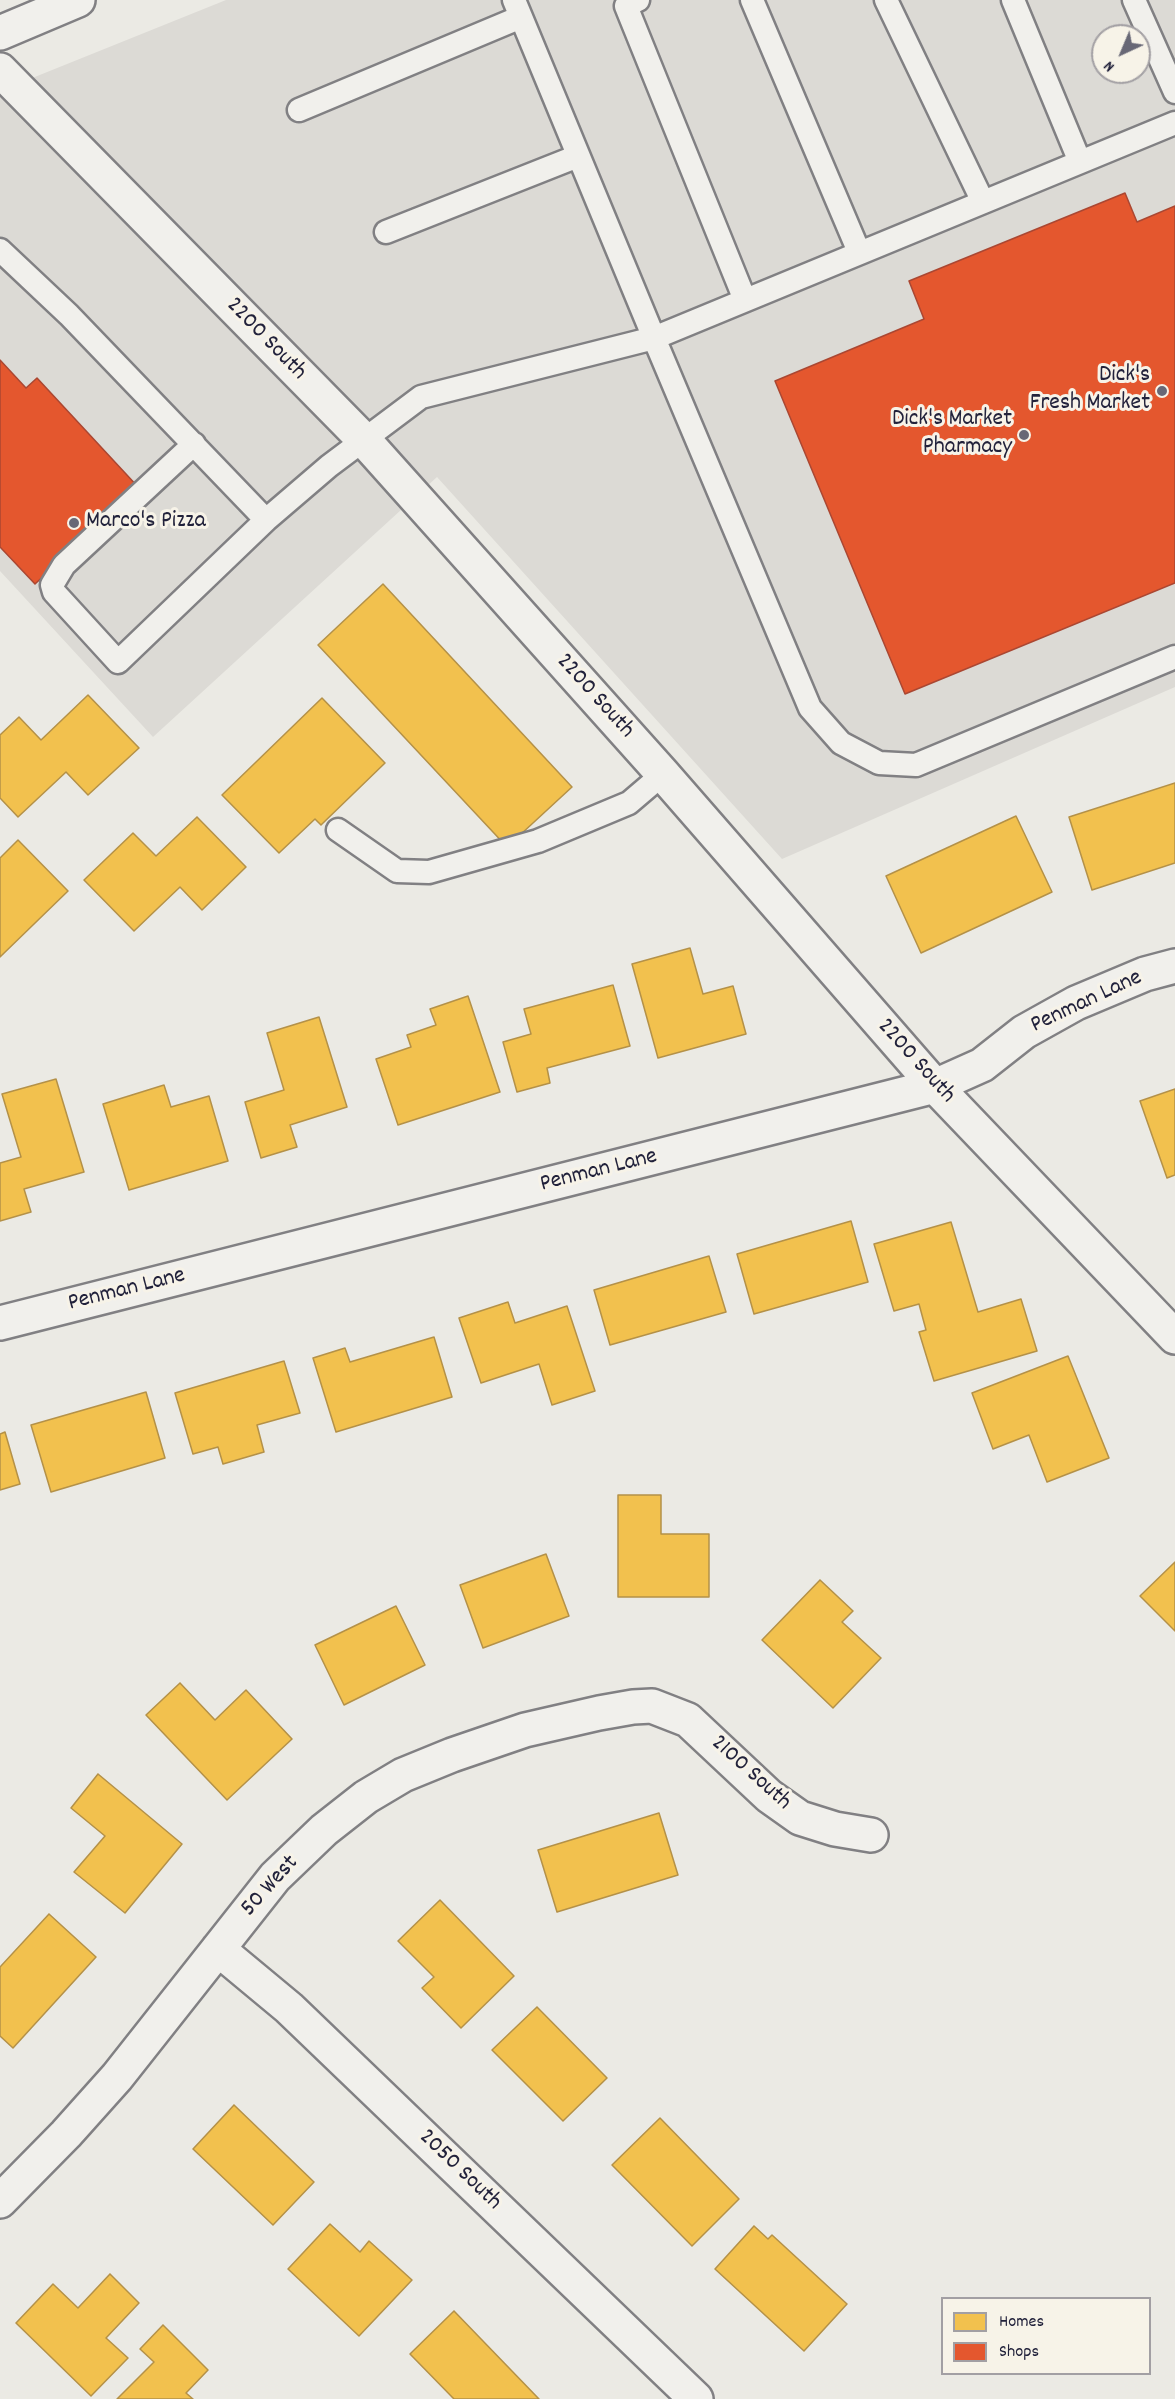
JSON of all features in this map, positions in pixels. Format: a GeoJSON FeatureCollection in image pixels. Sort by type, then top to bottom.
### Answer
{"type":"FeatureCollection","features":[{"type":"Feature","properties":{"kind":"street"},"geometry":{"type":"LineString","coordinates":[[0,33],[78,0]]}},
{"type":"Feature","properties":{"kind":"street","name":"2200 South"},"geometry":{"type":"LineString","coordinates":[[0,70],[364,440],[663,774],[935,1086],[1175,1337]]}},
{"type":"Feature","properties":{"kind":"street","name":"Penman Lane"},"geometry":{"type":"LineString","coordinates":[[0,1323],[935,1086],[982,1065],[1024,1032],[1076,1003],[1144,974],[1175,966]]}},
{"type":"Feature","properties":{"kind":"street","name":"2100 South"},"geometry":{"type":"LineString","coordinates":[[633,1707],[652,1706],[688,1720],[769,1796],[801,1818],[835,1829],[871,1835]]}},
{"type":"Feature","properties":{"kind":"street","name":"50 West"},"geometry":{"type":"LineString","coordinates":[[0,2200],[66,2134],[117,2077],[275,1877],[324,1830],[366,1797],[403,1774],[525,1730],[633,1707]]}},
{"type":"Feature","properties":{"kind":"street","name":"2050 South"},"geometry":{"type":"LineString","coordinates":[[218,1948],[289,2008],[696,2399]]}},
{"type":"Feature","properties":{"kind":"lane"},"geometry":{"type":"LineString","coordinates":[[638,0],[626,6],[745,300]]}},
{"type":"Feature","properties":{"kind":"lane"},"geometry":{"type":"LineString","coordinates":[[752,0],[859,252]]}},
{"type":"Feature","properties":{"kind":"lane"},"geometry":{"type":"LineString","coordinates":[[886,0],[983,202]]}},
{"type":"Feature","properties":{"kind":"lane"},"geometry":{"type":"LineString","coordinates":[[1012,0],[1080,162]]}},
{"type":"Feature","properties":{"kind":"lane"},"geometry":{"type":"LineString","coordinates":[[1134,0],[1175,92]]}},
{"type":"Feature","properties":{"kind":"lane"},"geometry":{"type":"LineString","coordinates":[[299,110],[517,8],[810,708],[841,743],[879,763],[916,765],[1175,657]]}},
{"type":"Feature","properties":{"kind":"lane"},"geometry":{"type":"LineString","coordinates":[[194,444],[64,565],[52,585],[54,592],[118,662],[266,520],[329,466],[421,397],[654,338],[1175,123]]}},
{"type":"Feature","properties":{"kind":"lane"},"geometry":{"type":"LineString","coordinates":[[386,232],[578,156]]}},
{"type":"Feature","properties":{"kind":"lane"},"geometry":{"type":"LineString","coordinates":[[0,250],[69,315],[266,520]]}},
{"type":"Feature","properties":{"kind":"lane"},"geometry":{"type":"LineString","coordinates":[[338,830],[398,871],[429,872],[538,842],[629,803],[663,774]]}},
{"type":"Feature","properties":{"kind":"shaded area"},"geometry":{"type":"Polygon","coordinates":[[[226,0],[1175,0],[1175,687],[782,859],[437,477],[153,737],[0,571],[0,91],[226,0]]]}},
{"type":"Feature","properties":{"kind":"building: Homes"},"geometry":{"type":"Polygon","coordinates":[[[383,584],[572,787],[507,847],[318,645],[383,584]]]}},
{"type":"Feature","properties":{"kind":"building: Homes"},"geometry":{"type":"Polygon","coordinates":[[[88,695],[139,748],[88,795],[66,772],[18,817],[0,798],[0,735],[19,717],[41,740],[88,695]]]}},
{"type":"Feature","properties":{"kind":"building: Homes"},"geometry":{"type":"Polygon","coordinates":[[[322,698],[385,763],[321,825],[315,819],[279,853],[222,795],[322,698]]]}},
{"type":"Feature","properties":{"kind":"building: Homes"},"geometry":{"type":"Polygon","coordinates":[[[1175,783],[1175,863],[1092,890],[1069,817],[1175,783]]]}},
{"type":"Feature","properties":{"kind":"building: Homes"},"geometry":{"type":"Polygon","coordinates":[[[1016,816],[1052,892],[921,953],[886,876],[1016,816]]]}},
{"type":"Feature","properties":{"kind":"building: Homes"},"geometry":{"type":"Polygon","coordinates":[[[197,817],[246,867],[202,910],[180,887],[134,931],[84,880],[133,833],[156,856],[197,817]]]}},
{"type":"Feature","properties":{"kind":"building: Homes"},"geometry":{"type":"Polygon","coordinates":[[[18,840],[68,891],[0,957],[0,858],[18,840]]]}},
{"type":"Feature","properties":{"kind":"building: Homes"},"geometry":{"type":"Polygon","coordinates":[[[690,948],[703,994],[733,986],[746,1034],[658,1058],[632,964],[690,948]]]}},
{"type":"Feature","properties":{"kind":"building: Homes"},"geometry":{"type":"Polygon","coordinates":[[[613,985],[630,1046],[547,1068],[550,1083],[517,1092],[503,1042],[531,1034],[524,1009],[613,985]]]}},
{"type":"Feature","properties":{"kind":"building: Homes"},"geometry":{"type":"Polygon","coordinates":[[[468,996],[500,1092],[398,1125],[376,1059],[411,1047],[407,1035],[436,1025],[430,1009],[468,996]]]}},
{"type":"Feature","properties":{"kind":"building: Homes"},"geometry":{"type":"Polygon","coordinates":[[[319,1017],[347,1107],[290,1125],[297,1147],[261,1158],[245,1102],[284,1090],[267,1033],[319,1017]]]}},
{"type":"Feature","properties":{"kind":"building: Homes"},"geometry":{"type":"Polygon","coordinates":[[[56,1079],[84,1172],[24,1189],[31,1212],[0,1221],[0,1163],[21,1157],[2,1094],[56,1079]]]}},
{"type":"Feature","properties":{"kind":"building: Homes"},"geometry":{"type":"Polygon","coordinates":[[[164,1085],[171,1107],[209,1096],[228,1161],[129,1190],[103,1104],[164,1085]]]}},
{"type":"Feature","properties":{"kind":"building: Homes"},"geometry":{"type":"Polygon","coordinates":[[[1175,1089],[1175,1175],[1167,1178],[1140,1101],[1175,1089]]]}},
{"type":"Feature","properties":{"kind":"building: Homes"},"geometry":{"type":"Polygon","coordinates":[[[851,1221],[868,1282],[754,1314],[737,1254],[851,1221]]]}},
{"type":"Feature","properties":{"kind":"building: Homes"},"geometry":{"type":"Polygon","coordinates":[[[951,1222],[978,1312],[1021,1299],[1037,1351],[934,1381],[919,1332],[926,1330],[919,1304],[894,1311],[874,1244],[951,1222]]]}},
{"type":"Feature","properties":{"kind":"building: Homes"},"geometry":{"type":"Polygon","coordinates":[[[709,1256],[726,1312],[610,1345],[594,1290],[709,1256]]]}},
{"type":"Feature","properties":{"kind":"building: Homes"},"geometry":{"type":"Polygon","coordinates":[[[508,1302],[515,1323],[567,1306],[595,1391],[552,1405],[539,1364],[481,1383],[459,1318],[508,1302]]]}},
{"type":"Feature","properties":{"kind":"building: Homes"},"geometry":{"type":"Polygon","coordinates":[[[434,1337],[452,1397],[336,1432],[313,1358],[345,1348],[350,1362],[434,1337]]]}},
{"type":"Feature","properties":{"kind":"building: Homes"},"geometry":{"type":"Polygon","coordinates":[[[1068,1356],[1109,1458],[1047,1482],[1029,1435],[993,1449],[972,1393],[1068,1356]]]}},
{"type":"Feature","properties":{"kind":"building: Homes"},"geometry":{"type":"Polygon","coordinates":[[[284,1361],[300,1413],[257,1425],[264,1452],[223,1464],[218,1447],[193,1454],[175,1393],[284,1361]]]}},
{"type":"Feature","properties":{"kind":"building: Homes"},"geometry":{"type":"Polygon","coordinates":[[[146,1392],[165,1458],[51,1492],[31,1425],[146,1392]]]}},
{"type":"Feature","properties":{"kind":"building: Homes"},"geometry":{"type":"Polygon","coordinates":[[[5,1432],[20,1484],[0,1490],[0,1434],[5,1432]]]}},
{"type":"Feature","properties":{"kind":"building: Homes"},"geometry":{"type":"Polygon","coordinates":[[[618,1495],[661,1495],[661,1534],[709,1534],[709,1597],[618,1597],[618,1495]]]}},
{"type":"Feature","properties":{"kind":"building: Homes"},"geometry":{"type":"Polygon","coordinates":[[[546,1554],[569,1616],[483,1648],[460,1585],[546,1554]]]}},
{"type":"Feature","properties":{"kind":"building: Homes"},"geometry":{"type":"Polygon","coordinates":[[[1175,1562],[1175,1631],[1140,1596],[1175,1562]]]}},
{"type":"Feature","properties":{"kind":"building: Homes"},"geometry":{"type":"Polygon","coordinates":[[[820,1580],[853,1611],[842,1622],[881,1658],[833,1708],[762,1640],[820,1580]]]}},
{"type":"Feature","properties":{"kind":"building: Homes"},"geometry":{"type":"Polygon","coordinates":[[[396,1606],[425,1665],[344,1705],[315,1645],[396,1606]]]}},
{"type":"Feature","properties":{"kind":"building: Homes"},"geometry":{"type":"Polygon","coordinates":[[[180,1683],[215,1720],[246,1690],[292,1739],[227,1800],[146,1715],[180,1683]]]}},
{"type":"Feature","properties":{"kind":"building: Homes"},"geometry":{"type":"Polygon","coordinates":[[[98,1774],[182,1844],[125,1913],[74,1872],[105,1836],[71,1808],[98,1774]]]}},
{"type":"Feature","properties":{"kind":"building: Homes"},"geometry":{"type":"Polygon","coordinates":[[[659,1813],[678,1875],[557,1912],[538,1850],[659,1813]]]}},
{"type":"Feature","properties":{"kind":"building: Homes"},"geometry":{"type":"Polygon","coordinates":[[[440,1900],[514,1976],[461,2028],[422,1988],[434,1977],[398,1941],[440,1900]]]}},
{"type":"Feature","properties":{"kind":"building: Homes"},"geometry":{"type":"Polygon","coordinates":[[[49,1914],[96,1957],[13,2048],[0,2036],[0,1967],[49,1914]]]}},
{"type":"Feature","properties":{"kind":"building: Homes"},"geometry":{"type":"Polygon","coordinates":[[[537,2007],[607,2078],[563,2121],[492,2050],[537,2007]]]}},
{"type":"Feature","properties":{"kind":"building: Homes"},"geometry":{"type":"Polygon","coordinates":[[[234,2105],[314,2182],[273,2225],[193,2149],[234,2105]]]}},
{"type":"Feature","properties":{"kind":"building: Homes"},"geometry":{"type":"Polygon","coordinates":[[[660,2118],[739,2199],[692,2246],[612,2165],[660,2118]]]}},
{"type":"Feature","properties":{"kind":"building: Homes"},"geometry":{"type":"Polygon","coordinates":[[[330,2224],[360,2252],[369,2241],[412,2280],[359,2336],[288,2269],[330,2224]]]}},
{"type":"Feature","properties":{"kind":"building: Homes"},"geometry":{"type":"Polygon","coordinates":[[[754,2226],[768,2239],[772,2235],[847,2304],[804,2351],[715,2269],[754,2226]]]}},
{"type":"Feature","properties":{"kind":"building: Homes"},"geometry":{"type":"Polygon","coordinates":[[[110,2274],[139,2303],[106,2338],[128,2358],[91,2396],[16,2323],[53,2284],[78,2308],[110,2274]]]}},
{"type":"Feature","properties":{"kind":"building: Homes"},"geometry":{"type":"Polygon","coordinates":[[[454,2311],[539,2399],[454,2399],[410,2354],[454,2311]]]}},
{"type":"Feature","properties":{"kind":"building: Homes"},"geometry":{"type":"Polygon","coordinates":[[[163,2325],[208,2370],[186,2393],[193,2399],[117,2399],[154,2362],[140,2349],[163,2325]]]}},
{"type":"Feature","properties":{"kind":"building: Shops"},"geometry":{"type":"Polygon","coordinates":[[[1125,193],[1137,222],[1175,206],[1175,583],[905,694],[775,381],[924,319],[909,281],[1125,193]]]}},
{"type":"Feature","properties":{"kind":"building: Shops"},"geometry":{"type":"Polygon","coordinates":[[[0,360],[26,388],[37,378],[139,488],[35,584],[0,547],[0,360]]]}},
{"type":"Feature","properties":{"kind":"place","name":"Dick's Fresh Market"},"geometry":{"type":"Point","coordinates":[1162,391]}},
{"type":"Feature","properties":{"kind":"place","name":"Dick's Market Pharmacy"},"geometry":{"type":"Point","coordinates":[1024,435]}},
{"type":"Feature","properties":{"kind":"place","name":"Marco's Pizza"},"geometry":{"type":"Point","coordinates":[74,523]}}]}
